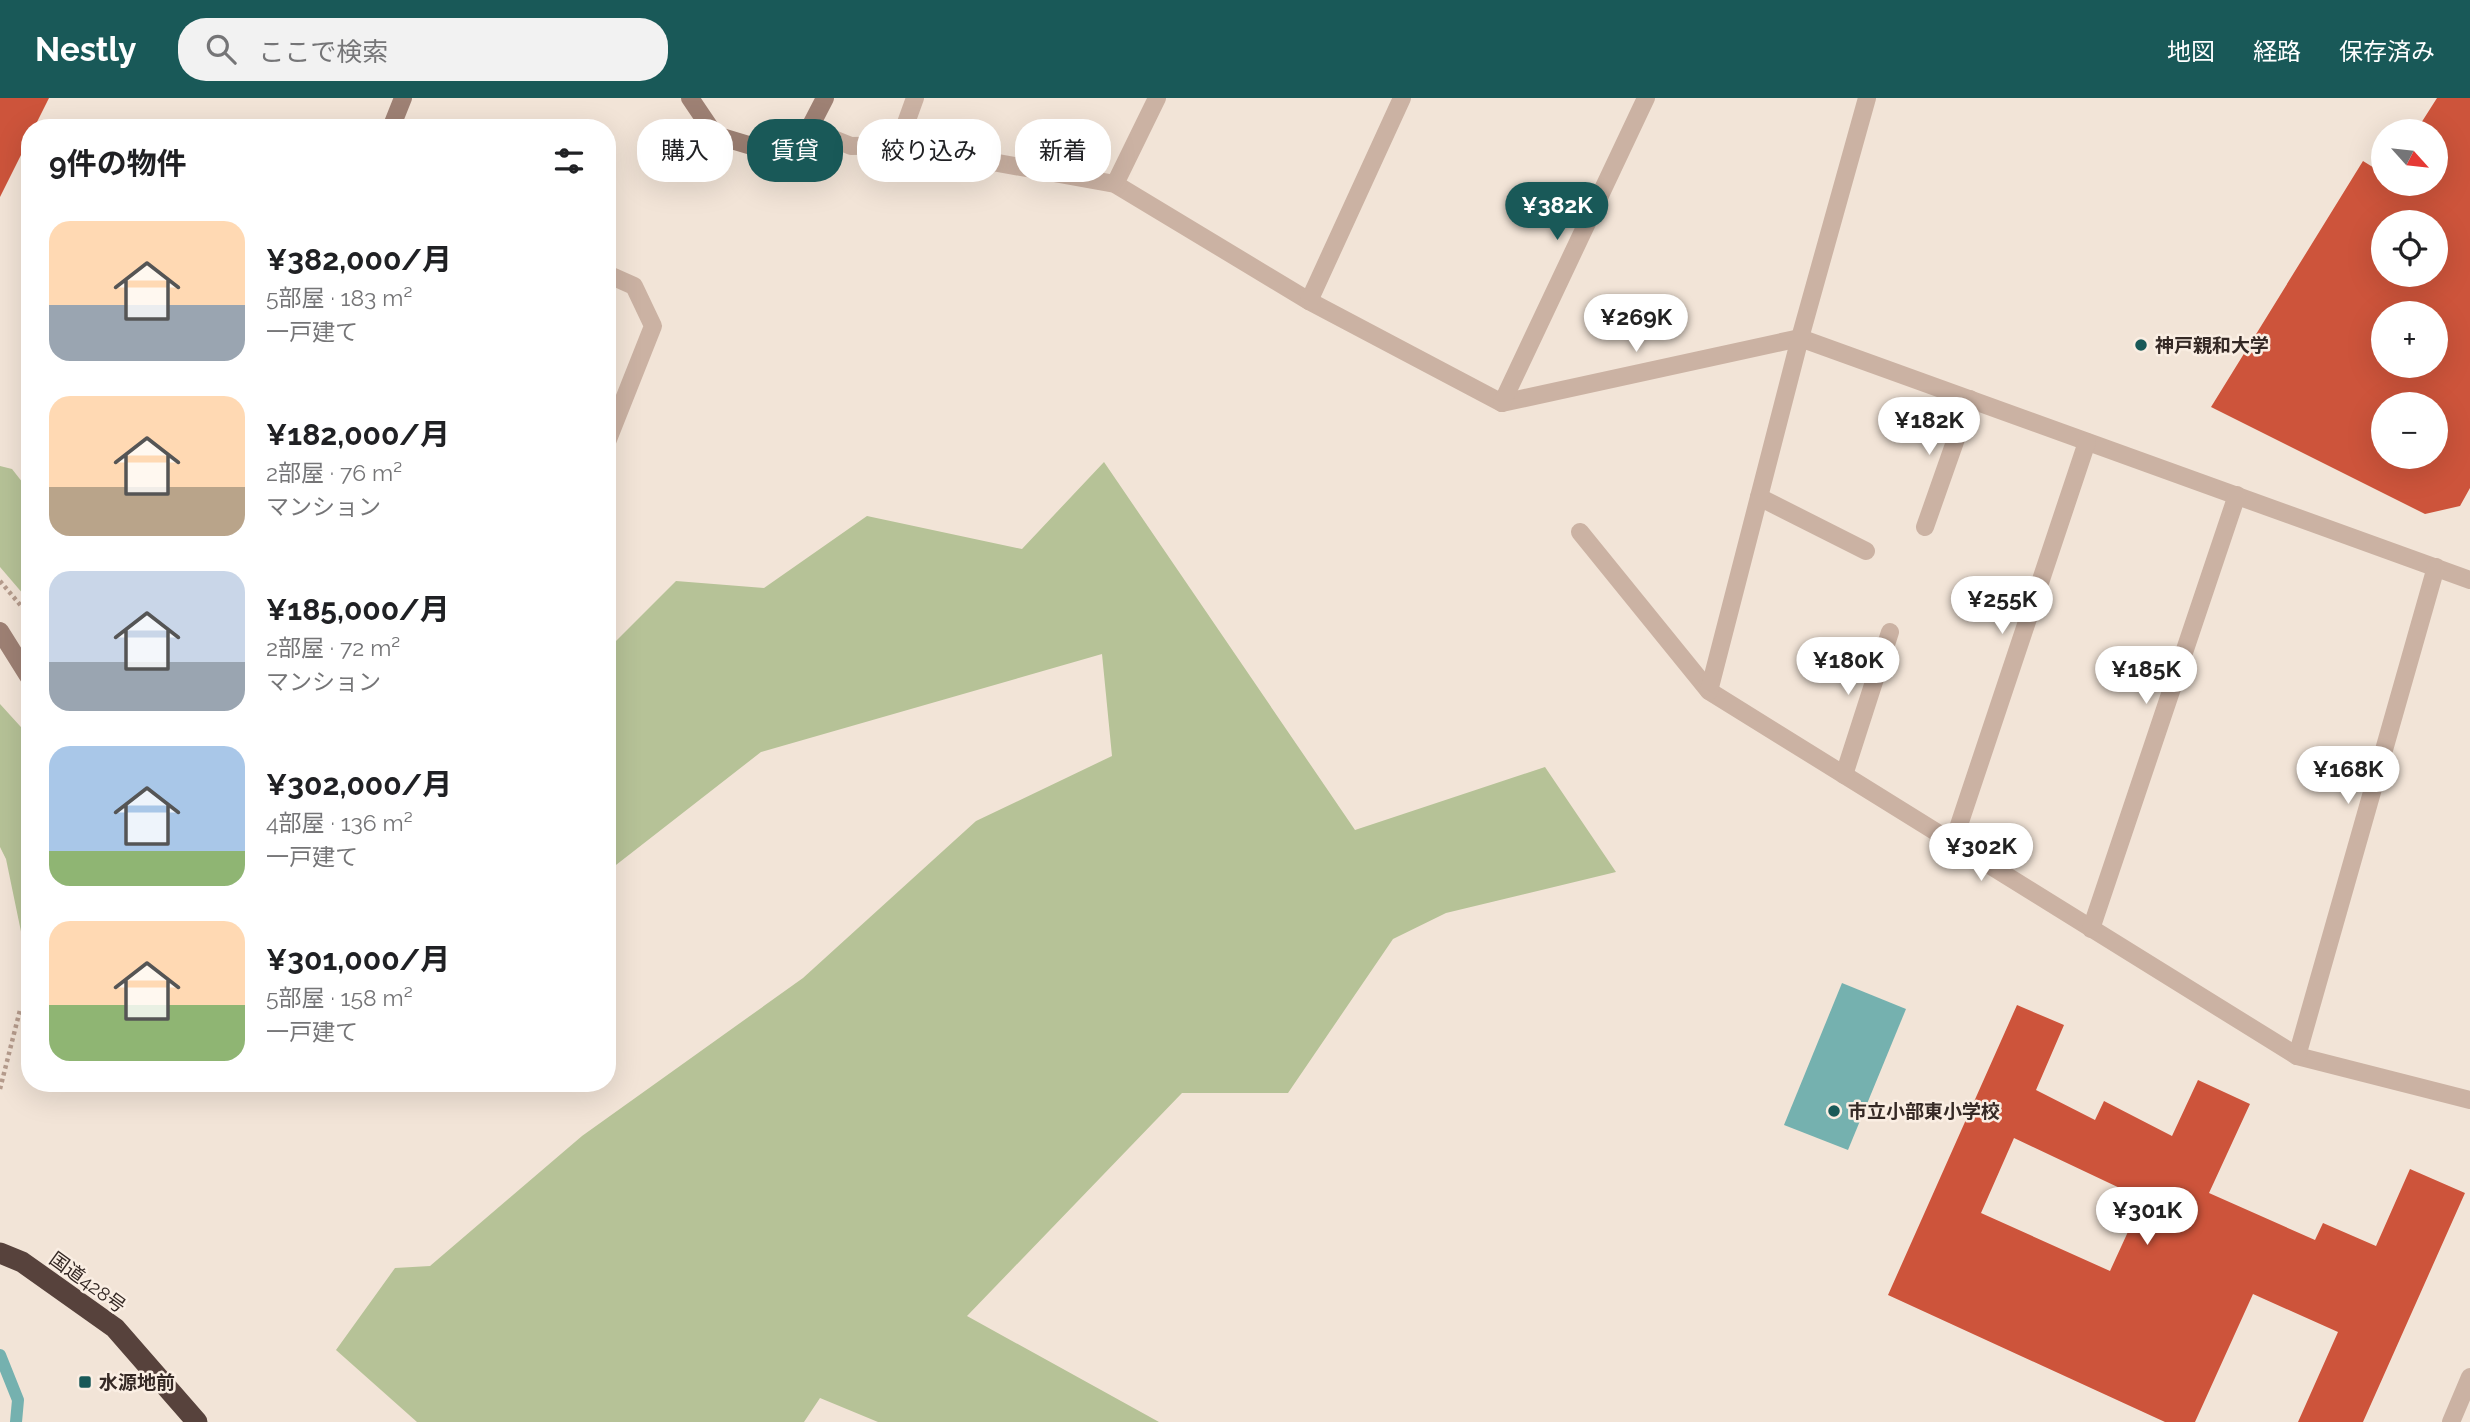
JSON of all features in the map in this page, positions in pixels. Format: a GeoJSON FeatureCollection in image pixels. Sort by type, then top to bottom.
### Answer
{"type":"FeatureCollection","features":[{"type":"Feature","properties":{"kind":"highway","name":"国道428号"},"geometry":{"type":"LineString","coordinates":[[0,1253],[22,1262],[115,1328],[197,1422]]}},
{"type":"Feature","properties":{"kind":"street"},"geometry":{"type":"LineString","coordinates":[[395,119],[404,98]]}},
{"type":"Feature","properties":{"kind":"street"},"geometry":{"type":"LineString","coordinates":[[690,98],[715,135],[747,145]]}},
{"type":"Feature","properties":{"kind":"street"},"geometry":{"type":"LineString","coordinates":[[814,119],[825,98]]}},
{"type":"Feature","properties":{"kind":"street"},"geometry":{"type":"LineString","coordinates":[[907,119],[915,98]]}},
{"type":"Feature","properties":{"kind":"street"},"geometry":{"type":"LineString","coordinates":[[1115,184],[1157,98]]}},
{"type":"Feature","properties":{"kind":"street"},"geometry":{"type":"LineString","coordinates":[[1309,301],[1402,98]]}},
{"type":"Feature","properties":{"kind":"street"},"geometry":{"type":"LineString","coordinates":[[1502,403],[1646,98]]}},
{"type":"Feature","properties":{"kind":"street"},"geometry":{"type":"LineString","coordinates":[[1709,691],[1800,338],[1867,98]]}},
{"type":"Feature","properties":{"kind":"street"},"geometry":{"type":"LineString","coordinates":[[1001,164],[1115,184],[1309,301],[1502,403],[1800,338],[2470,580]]}},
{"type":"Feature","properties":{"kind":"street"},"geometry":{"type":"LineString","coordinates":[[616,278],[634,286],[653,326],[616,419]]}},
{"type":"Feature","properties":{"kind":"street"},"geometry":{"type":"LineString","coordinates":[[1925,527],[1970,399]]}},
{"type":"Feature","properties":{"kind":"street"},"geometry":{"type":"LineString","coordinates":[[1953,843],[2087,442]]}},
{"type":"Feature","properties":{"kind":"street"},"geometry":{"type":"LineString","coordinates":[[2091,929],[2237,495]]}},
{"type":"Feature","properties":{"kind":"street"},"geometry":{"type":"LineString","coordinates":[[1759,496],[1866,551]]}},
{"type":"Feature","properties":{"kind":"street"},"geometry":{"type":"LineString","coordinates":[[1580,532],[1709,691],[2297,1056],[2470,1100]]}},
{"type":"Feature","properties":{"kind":"street"},"geometry":{"type":"LineString","coordinates":[[2297,1056],[2436,567]]}},
{"type":"Feature","properties":{"kind":"street"},"geometry":{"type":"LineString","coordinates":[[0,631],[21,665]]}},
{"type":"Feature","properties":{"kind":"street"},"geometry":{"type":"LineString","coordinates":[[1844,775],[1890,632]]}},
{"type":"Feature","properties":{"kind":"street"},"geometry":{"type":"LineString","coordinates":[[2451,1422],[2470,1377]]}},
{"type":"Feature","properties":{"kind":"path"},"geometry":{"type":"LineString","coordinates":[[0,581],[21,607]]}},
{"type":"Feature","properties":{"kind":"path"},"geometry":{"type":"LineString","coordinates":[[0,1089],[20,1010]]}},
{"type":"Feature","properties":{"kind":"green space"},"geometry":{"type":"Polygon","coordinates":[[[1104,462],[1355,830],[1545,767],[1616,872],[1446,913],[1393,939],[1288,1093],[1182,1093],[967,1316],[1159,1422],[878,1422],[820,1398],[804,1422],[417,1422],[336,1350],[395,1268],[430,1266],[582,1136],[803,978],[976,821],[1112,756],[1102,654],[761,752],[616,865],[616,641],[676,581],[764,588],[867,516],[1022,549],[1104,462]]]}},
{"type":"Feature","properties":{"kind":"green space"},"geometry":{"type":"Polygon","coordinates":[[[0,466],[12,469],[21,480],[21,592],[0,567],[0,466]]]}},
{"type":"Feature","properties":{"kind":"green space"},"geometry":{"type":"Polygon","coordinates":[[[0,704],[21,727],[21,932],[6,859],[0,847],[0,704]]]}},
{"type":"Feature","properties":{"kind":"water"},"geometry":{"type":"Polygon","coordinates":[[[1842,983],[1906,1009],[1848,1150],[1784,1125],[1842,983]]]}},
{"type":"Feature","properties":{"kind":"building"},"geometry":{"type":"Polygon","coordinates":[[[0,98],[49,98],[38,119],[21,119],[21,155],[0,197],[0,98]]]}},
{"type":"Feature","properties":{"kind":"building"},"geometry":{"type":"Polygon","coordinates":[[[2437,98],[2470,98],[2470,488],[2460,506],[2425,514],[2211,407],[2363,161],[2371,166],[2371,196],[2448,196],[2448,119],[2424,119],[2437,98]]]}},
{"type":"Feature","properties":{"kind":"building"},"geometry":{"type":"Polygon","coordinates":[[[2017,1005],[2064,1025],[2036,1090],[2095,1120],[2104,1101],[2172,1136],[2198,1080],[2250,1104],[2209,1193],[2315,1240],[2323,1223],[2376,1246],[2410,1169],[2465,1193],[2363,1422],[2298,1422],[2338,1332],[2253,1294],[2195,1422],[2165,1422],[1888,1295],[2017,1005]],[[2014,1138],[1981,1213],[2110,1271],[2143,1199],[2014,1138]]]}},
{"type":"Feature","properties":{"kind":"waterway"},"geometry":{"type":"LineString","coordinates":[[0,1355],[18,1400],[16,1422]]}},
{"type":"Feature","properties":{"kind":"place","name":"神戸親和大学"},"geometry":{"type":"Point","coordinates":[2141,345]}},
{"type":"Feature","properties":{"kind":"place","name":"市立小部東小学校"},"geometry":{"type":"Point","coordinates":[1834,1111]}},
{"type":"Feature","properties":{"kind":"place","name":"水源地前"},"geometry":{"type":"Point","coordinates":[85,1382]}}]}
